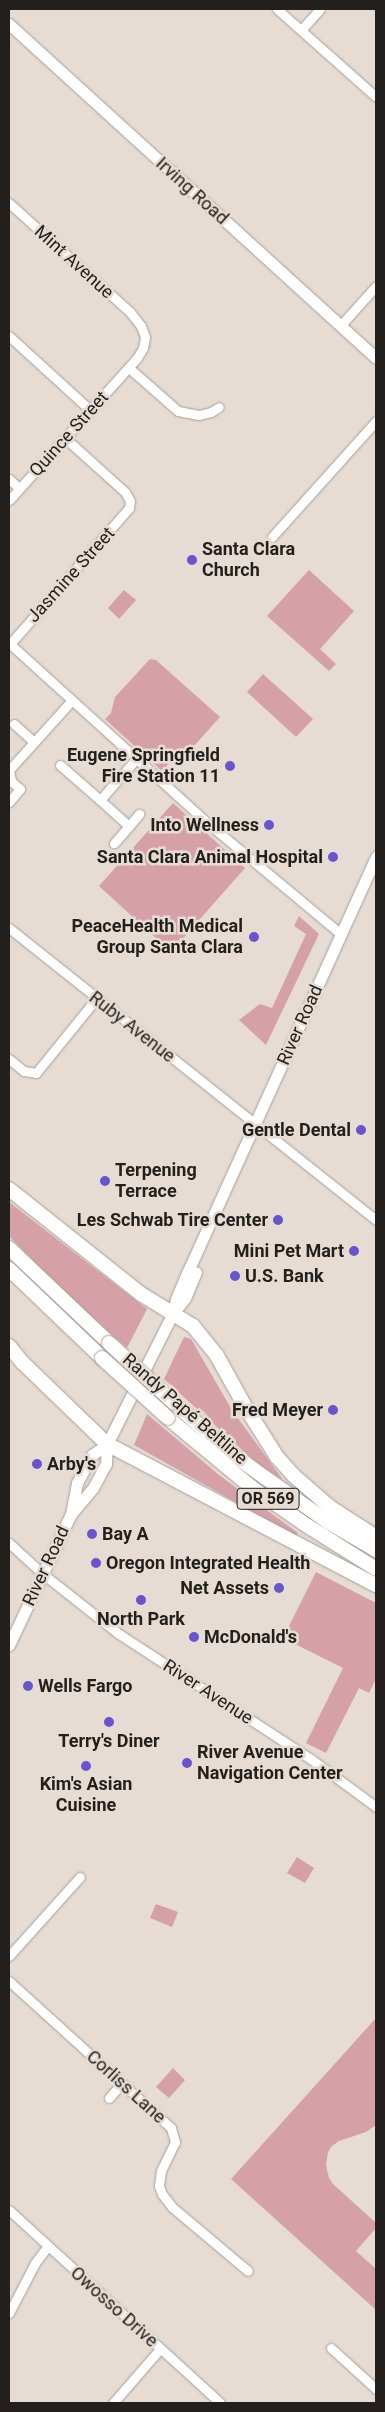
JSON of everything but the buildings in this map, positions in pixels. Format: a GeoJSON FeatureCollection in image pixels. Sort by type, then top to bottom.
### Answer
{"type":"FeatureCollection","features":[{"type":"Feature","properties":{"kind":"highway"},"geometry":{"type":"LineString","coordinates":[[9,1189],[141,1294],[193,1326],[208,1343],[263,1436],[293,1475],[331,1508],[376,1537]]}},
{"type":"Feature","properties":{"kind":"highway","name":"Randy Papé Beltline"},"geometry":{"type":"LineString","coordinates":[[9,1248],[174,1404],[226,1449],[328,1522],[376,1550]]}},
{"type":"Feature","properties":{"kind":"highway","name":"Randy Papé Beltline"},"geometry":{"type":"LineString","coordinates":[[9,1269],[102,1358],[220,1463],[264,1496],[376,1569]]}},
{"type":"Feature","properties":{"kind":"highway"},"geometry":{"type":"LineString","coordinates":[[9,1346],[23,1363],[107,1444],[376,1585]]}},
{"type":"Feature","properties":{"kind":"main road","name":"Irving Road"},"geometry":{"type":"LineString","coordinates":[[9,24],[376,358]]}},
{"type":"Feature","properties":{"kind":"main road","name":"River Road"},"geometry":{"type":"LineString","coordinates":[[71,1514],[93,1488],[106,1464],[107,1444],[173,1313],[188,1292],[211,1235],[224,1195],[376,856]]}},
{"type":"Feature","properties":{"kind":"main road","name":"River Road"},"geometry":{"type":"LineString","coordinates":[[9,1645],[71,1514],[77,1484],[92,1455],[107,1444]]}},
{"type":"Feature","properties":{"kind":"street"},"geometry":{"type":"LineString","coordinates":[[277,9],[376,96]]}},
{"type":"Feature","properties":{"kind":"street"},"geometry":{"type":"LineString","coordinates":[[301,30],[320,9]]}},
{"type":"Feature","properties":{"kind":"street","name":"Mint Avenue"},"geometry":{"type":"LineString","coordinates":[[9,203],[138,322]]}},
{"type":"Feature","properties":{"kind":"street"},"geometry":{"type":"LineString","coordinates":[[341,325],[376,286]]}},
{"type":"Feature","properties":{"kind":"street","name":"Quince Street"},"geometry":{"type":"LineString","coordinates":[[9,500],[140,354],[144,343],[144,332],[138,322]]}},
{"type":"Feature","properties":{"kind":"street"},"geometry":{"type":"LineString","coordinates":[[9,336],[90,410]]}},
{"type":"Feature","properties":{"kind":"street"},"geometry":{"type":"LineString","coordinates":[[129,368],[178,411],[199,415],[211,412],[219,407]]}},
{"type":"Feature","properties":{"kind":"street"},"geometry":{"type":"LineString","coordinates":[[272,537],[376,421]]}},
{"type":"Feature","properties":{"kind":"street","name":"Jasmine Street"},"geometry":{"type":"LineString","coordinates":[[9,643],[127,513],[130,505],[128,497],[122,489],[65,438]]}},
{"type":"Feature","properties":{"kind":"street"},"geometry":{"type":"LineString","coordinates":[[9,479],[19,488]]}},
{"type":"Feature","properties":{"kind":"street"},"geometry":{"type":"LineString","coordinates":[[9,643],[229,842],[340,934]]}},
{"type":"Feature","properties":{"kind":"street"},"geometry":{"type":"LineString","coordinates":[[9,802],[20,789],[10,778],[10,770],[72,700]]}},
{"type":"Feature","properties":{"kind":"street"},"geometry":{"type":"LineString","coordinates":[[14,724],[34,742]]}},
{"type":"Feature","properties":{"kind":"street"},"geometry":{"type":"LineString","coordinates":[[100,800],[136,759]]}},
{"type":"Feature","properties":{"kind":"street"},"geometry":{"type":"LineString","coordinates":[[60,765],[129,826]]}},
{"type":"Feature","properties":{"kind":"street"},"geometry":{"type":"LineString","coordinates":[[114,843],[139,814]]}},
{"type":"Feature","properties":{"kind":"street","name":"Ruby Avenue"},"geometry":{"type":"LineString","coordinates":[[9,928],[376,1220]]}},
{"type":"Feature","properties":{"kind":"street"},"geometry":{"type":"LineString","coordinates":[[9,1059],[24,1071],[36,1073],[96,998]]}},
{"type":"Feature","properties":{"kind":"street","name":"River Avenue"},"geometry":{"type":"LineString","coordinates":[[9,1544],[43,1574],[125,1638],[311,1759],[376,1807]]}},
{"type":"Feature","properties":{"kind":"street"},"geometry":{"type":"LineString","coordinates":[[9,1956],[80,1877]]}},
{"type":"Feature","properties":{"kind":"street","name":"Corliss Lane"},"geometry":{"type":"LineString","coordinates":[[9,1981],[164,2120],[174,2135],[174,2147],[159,2178],[159,2186],[165,2200],[248,2271]]}},
{"type":"Feature","properties":{"kind":"street"},"geometry":{"type":"LineString","coordinates":[[109,2098],[122,2083]]}},
{"type":"Feature","properties":{"kind":"street","name":"Owosso Drive"},"geometry":{"type":"LineString","coordinates":[[9,2210],[220,2403]]}},
{"type":"Feature","properties":{"kind":"street"},"geometry":{"type":"LineString","coordinates":[[9,2314],[36,2263],[48,2246]]}},
{"type":"Feature","properties":{"kind":"street"},"geometry":{"type":"LineString","coordinates":[[332,2348],[376,2389]]}},
{"type":"Feature","properties":{"kind":"street"},"geometry":{"type":"LineString","coordinates":[[113,2403],[160,2349]]}},
{"type":"Feature","properties":{"kind":"shaded area"},"geometry":{"type":"Polygon","coordinates":[[[309,570],[354,611],[320,649],[336,664],[329,671],[267,616],[309,570]]]}},
{"type":"Feature","properties":{"kind":"shaded area"},"geometry":{"type":"Polygon","coordinates":[[[124,590],[136,600],[119,619],[108,608],[124,590]]]}},
{"type":"Feature","properties":{"kind":"shaded area"},"geometry":{"type":"Polygon","coordinates":[[[150,659],[156,660],[220,717],[184,757],[179,752],[162,771],[105,719],[111,713],[115,697],[150,659]]]}},
{"type":"Feature","properties":{"kind":"shaded area"},"geometry":{"type":"Polygon","coordinates":[[[263,674],[313,719],[296,737],[247,692],[263,674]]]}},
{"type":"Feature","properties":{"kind":"shaded area"},"geometry":{"type":"Polygon","coordinates":[[[173,803],[245,868],[171,952],[99,886],[173,803]]]}},
{"type":"Feature","properties":{"kind":"shaded area"},"geometry":{"type":"Polygon","coordinates":[[[299,916],[319,934],[266,1045],[239,1020],[260,1004],[272,1008],[306,934],[294,926],[299,916]]]}},
{"type":"Feature","properties":{"kind":"shaded area"},"geometry":{"type":"Polygon","coordinates":[[[9,1202],[147,1309],[127,1348],[62,1290],[9,1236],[9,1202]]]}},
{"type":"Feature","properties":{"kind":"shaded area"},"geometry":{"type":"Polygon","coordinates":[[[184,1337],[191,1339],[232,1410],[283,1480],[258,1464],[164,1379],[184,1337]]]}},
{"type":"Feature","properties":{"kind":"shaded area"},"geometry":{"type":"Polygon","coordinates":[[[147,1414],[219,1475],[298,1533],[296,1536],[134,1445],[147,1414]]]}},
{"type":"Feature","properties":{"kind":"shaded area"},"geometry":{"type":"Polygon","coordinates":[[[316,1572],[376,1603],[376,1679],[369,1693],[359,1688],[326,1753],[306,1743],[343,1668],[283,1638],[316,1572]]]}},
{"type":"Feature","properties":{"kind":"shaded area"},"geometry":{"type":"Polygon","coordinates":[[[297,1857],[314,1868],[305,1883],[287,1873],[297,1857]]]}},
{"type":"Feature","properties":{"kind":"shaded area"},"geometry":{"type":"Polygon","coordinates":[[[156,1904],[178,1912],[172,1927],[150,1918],[156,1904]]]}},
{"type":"Feature","properties":{"kind":"shaded area"},"geometry":{"type":"Polygon","coordinates":[[[376,2018],[376,2125],[366,2132],[339,2141],[332,2146],[328,2152],[326,2165],[329,2178],[333,2184],[376,2223],[376,2228],[356,2251],[376,2269],[376,2310],[231,2179],[376,2018]]]}},
{"type":"Feature","properties":{"kind":"shaded area"},"geometry":{"type":"Polygon","coordinates":[[[173,2068],[185,2080],[169,2098],[156,2087],[173,2068]]]}},
{"type":"Feature","properties":{"kind":"place","name":"Santa Clara Church"},"geometry":{"type":"Point","coordinates":[192,560]}},
{"type":"Feature","properties":{"kind":"place","name":"Eugene Springfield Fire Station 11"},"geometry":{"type":"Point","coordinates":[230,766]}},
{"type":"Feature","properties":{"kind":"place","name":"Into Wellness"},"geometry":{"type":"Point","coordinates":[269,825]}},
{"type":"Feature","properties":{"kind":"place","name":"Santa Clara Animal Hospital"},"geometry":{"type":"Point","coordinates":[333,857]}},
{"type":"Feature","properties":{"kind":"place","name":"PeaceHealth Medical Group Santa Clara"},"geometry":{"type":"Point","coordinates":[254,937]}},
{"type":"Feature","properties":{"kind":"place","name":"Gentle Dental"},"geometry":{"type":"Point","coordinates":[361,1130]}},
{"type":"Feature","properties":{"kind":"place","name":"Terpening Terrace"},"geometry":{"type":"Point","coordinates":[105,1181]}},
{"type":"Feature","properties":{"kind":"place","name":"Les Schwab Tire Center"},"geometry":{"type":"Point","coordinates":[278,1220]}},
{"type":"Feature","properties":{"kind":"place","name":"Mini Pet Mart"},"geometry":{"type":"Point","coordinates":[354,1251]}},
{"type":"Feature","properties":{"kind":"place","name":"U.S. Bank"},"geometry":{"type":"Point","coordinates":[235,1276]}},
{"type":"Feature","properties":{"kind":"place","name":"Fred Meyer"},"geometry":{"type":"Point","coordinates":[333,1410]}},
{"type":"Feature","properties":{"kind":"place","name":"Arby's"},"geometry":{"type":"Point","coordinates":[37,1464]}},
{"type":"Feature","properties":{"kind":"place","name":"Bay A"},"geometry":{"type":"Point","coordinates":[92,1534]}},
{"type":"Feature","properties":{"kind":"place","name":"Oregon Integrated Health"},"geometry":{"type":"Point","coordinates":[96,1563]}},
{"type":"Feature","properties":{"kind":"place","name":"Net Assets"},"geometry":{"type":"Point","coordinates":[279,1588]}},
{"type":"Feature","properties":{"kind":"place","name":"North Park"},"geometry":{"type":"Point","coordinates":[141,1600]}},
{"type":"Feature","properties":{"kind":"place","name":"McDonald's"},"geometry":{"type":"Point","coordinates":[194,1637]}},
{"type":"Feature","properties":{"kind":"place","name":"Wells Fargo"},"geometry":{"type":"Point","coordinates":[28,1686]}},
{"type":"Feature","properties":{"kind":"place","name":"Terry's Diner"},"geometry":{"type":"Point","coordinates":[109,1722]}},
{"type":"Feature","properties":{"kind":"place","name":"River Avenue Navigation Center"},"geometry":{"type":"Point","coordinates":[187,1763]}},
{"type":"Feature","properties":{"kind":"place","name":"Kim's Asian Cuisine"},"geometry":{"type":"Point","coordinates":[86,1766]}}]}
